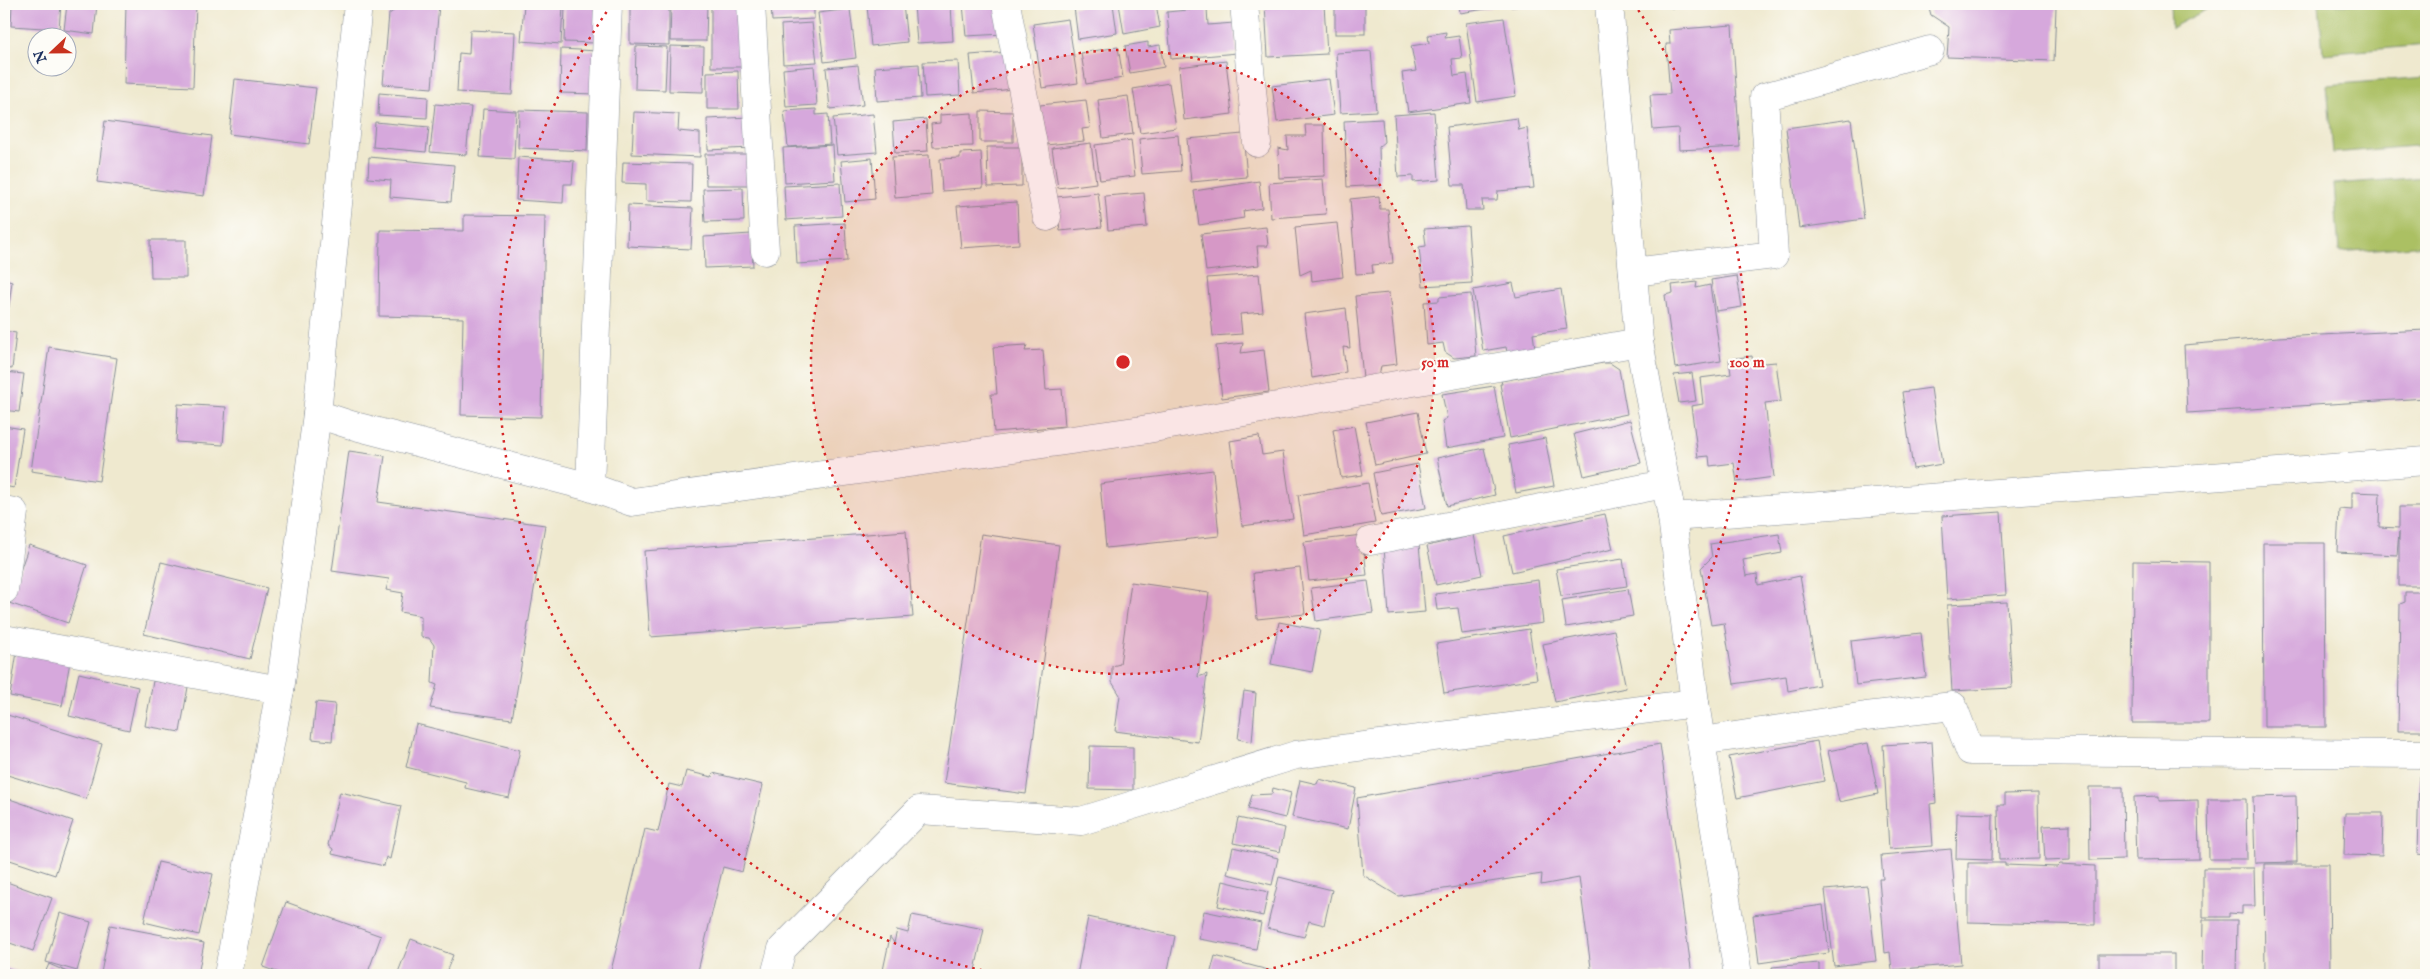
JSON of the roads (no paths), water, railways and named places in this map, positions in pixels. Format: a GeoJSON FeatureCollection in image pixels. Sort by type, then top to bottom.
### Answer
{"type":"FeatureCollection","features":[{"type":"Feature","properties":{"kind":"street"},"geometry":{"type":"LineString","coordinates":[[228,975],[280,690],[317,414],[358,4]]}},
{"type":"Feature","properties":{"kind":"street"},"geometry":{"type":"LineString","coordinates":[[590,487],[608,4]]}},
{"type":"Feature","properties":{"kind":"street"},"geometry":{"type":"LineString","coordinates":[[751,4],[765,250]]}},
{"type":"Feature","properties":{"kind":"street"},"geometry":{"type":"LineString","coordinates":[[1006,4],[1047,217]]}},
{"type":"Feature","properties":{"kind":"street"},"geometry":{"type":"LineString","coordinates":[[1244,4],[1257,143]]}},
{"type":"Feature","properties":{"kind":"street"},"geometry":{"type":"LineString","coordinates":[[1609,4],[1639,342],[1664,484],[1672,517],[1695,703],[1738,975]]}},
{"type":"Feature","properties":{"kind":"street"},"geometry":{"type":"LineString","coordinates":[[1633,272],[1774,255],[1764,98],[1930,50]]}},
{"type":"Feature","properties":{"kind":"street"},"geometry":{"type":"LineString","coordinates":[[317,414],[351,425],[590,487],[632,502],[1142,430],[1639,342]]}},
{"type":"Feature","properties":{"kind":"street"},"geometry":{"type":"LineString","coordinates":[[1672,517],[2426,461]]}},
{"type":"Feature","properties":{"kind":"street"},"geometry":{"type":"LineString","coordinates":[[1370,541],[1664,484]]}},
{"type":"Feature","properties":{"kind":"street"},"geometry":{"type":"LineString","coordinates":[[4,510],[14,512],[4,590]]}},
{"type":"Feature","properties":{"kind":"street"},"geometry":{"type":"LineString","coordinates":[[4,639],[280,690]]}},
{"type":"Feature","properties":{"kind":"street"},"geometry":{"type":"LineString","coordinates":[[774,975],[782,949],[919,810],[1081,821],[1296,755],[1695,703]]}},
{"type":"Feature","properties":{"kind":"street"},"geometry":{"type":"LineString","coordinates":[[1702,741],[1866,716],[1953,706],[1970,751],[2426,754]]}}]}
